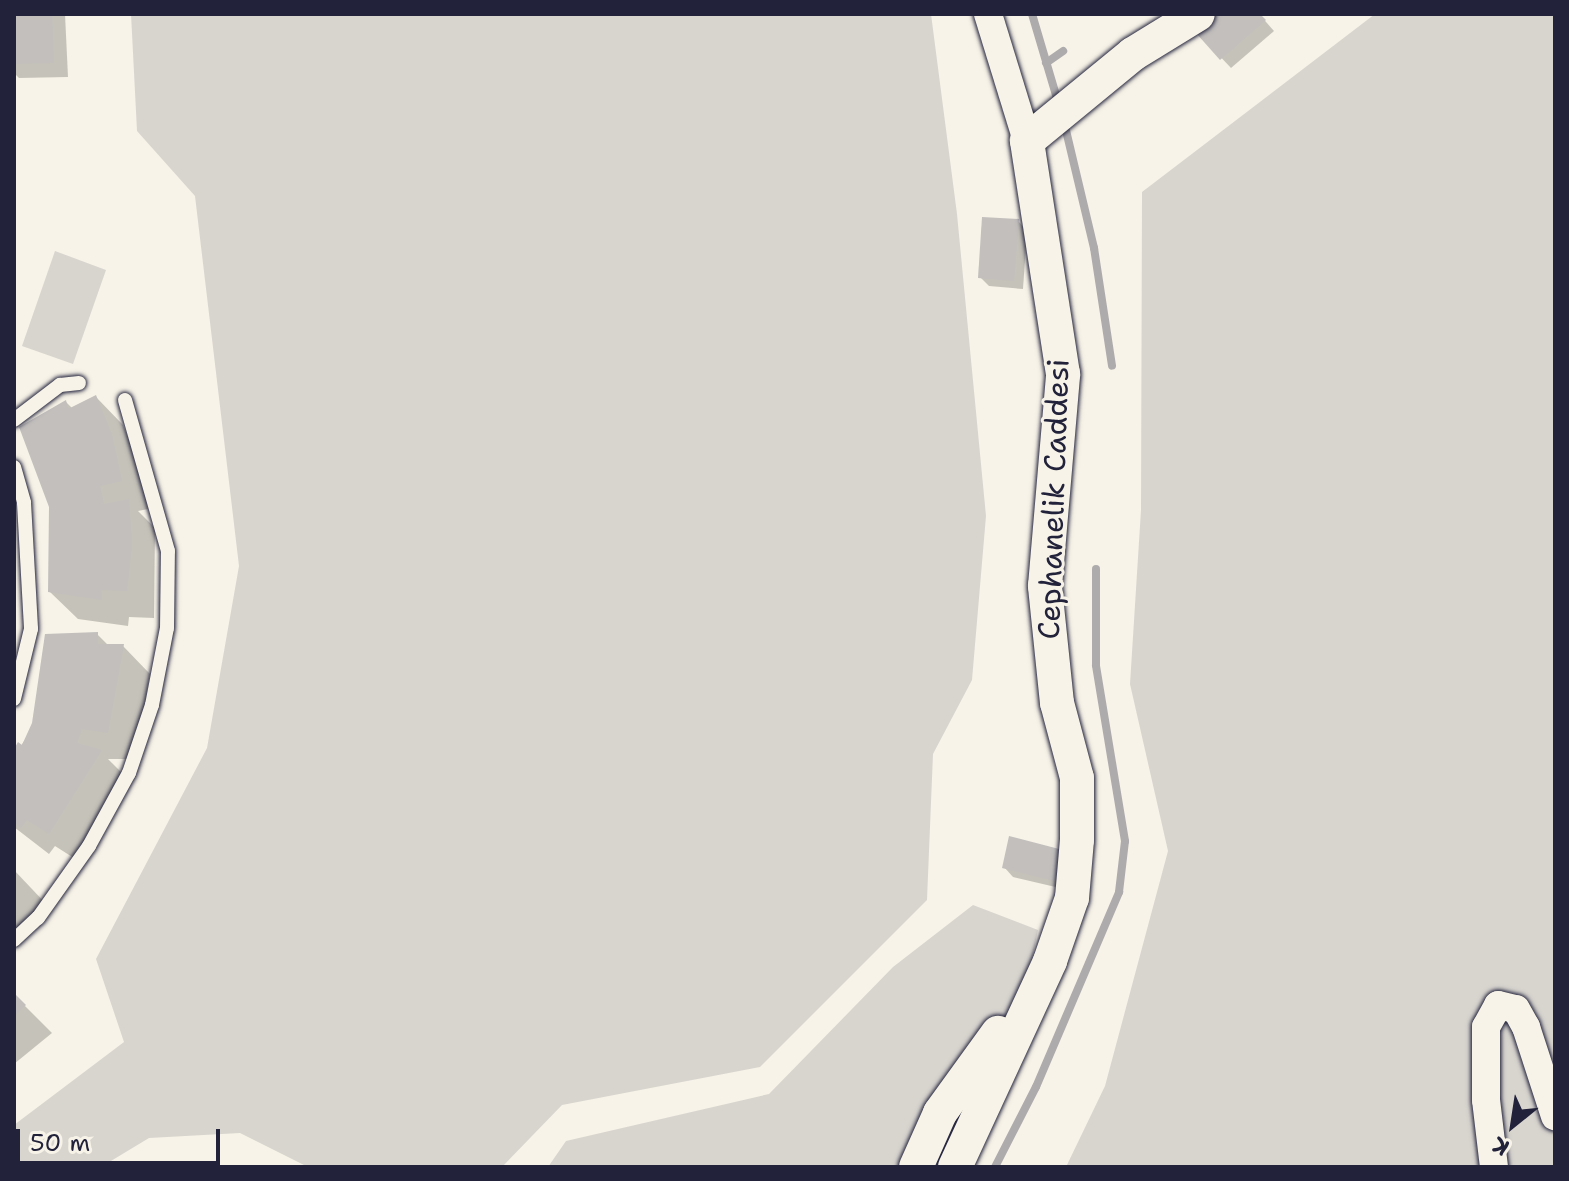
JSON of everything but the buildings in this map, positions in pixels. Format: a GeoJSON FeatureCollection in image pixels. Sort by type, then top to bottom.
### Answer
{"type":"FeatureCollection","features":[{"type":"Feature","properties":{"kind":"street"},"geometry":{"type":"LineString","coordinates":[[988,14],[1035,132],[1079,94],[1198,14]]}},
{"type":"Feature","properties":{"kind":"street","name":"Cephanelik Caddesi"},"geometry":{"type":"LineString","coordinates":[[955,1167],[1050,961],[1072,898],[1077,778],[1047,644],[1045,586],[1063,374],[1035,132]]}},
{"type":"Feature","properties":{"kind":"street"},"geometry":{"type":"LineString","coordinates":[[916,1167],[940,1113],[1050,961]]}},
{"type":"Feature","properties":{"kind":"street"},"geometry":{"type":"LineString","coordinates":[[1494,1167],[1486,1100],[1486,1027],[1498,1005],[1516,1009],[1526,1027],[1555,1116]]}},
{"type":"Feature","properties":{"kind":"lane"},"geometry":{"type":"LineString","coordinates":[[14,420],[60,385],[79,383]]}},
{"type":"Feature","properties":{"kind":"lane"},"geometry":{"type":"LineString","coordinates":[[14,940],[38,918],[89,846],[129,773],[152,705],[167,628],[168,551],[125,400]]}},
{"type":"Feature","properties":{"kind":"lane"},"geometry":{"type":"LineString","coordinates":[[14,467],[24,503],[31,615],[14,699]]}},
{"type":"Feature","properties":{"kind":"shaded area"},"geometry":{"type":"Polygon","coordinates":[[[131,14],[931,14],[957,214],[986,516],[972,680],[933,754],[927,900],[760,1067],[562,1105],[502,1167],[308,1167],[240,1133],[149,1138],[101,1167],[14,1167],[14,1125],[124,1042],[96,959],[207,748],[239,566],[195,196],[137,131],[131,14]]]}},
{"type":"Feature","properties":{"kind":"shaded area"},"geometry":{"type":"Polygon","coordinates":[[[1375,14],[1555,14],[1555,1167],[1066,1167],[1105,1086],[1168,851],[1130,684],[1141,510],[1142,192],[1375,14]]]}},
{"type":"Feature","properties":{"kind":"shaded area"},"geometry":{"type":"Polygon","coordinates":[[[55,251],[106,270],[73,364],[22,346],[55,251]]]}},
{"type":"Feature","properties":{"kind":"shaded area"},"geometry":{"type":"Polygon","coordinates":[[[973,905],[1038,930],[1031,964],[935,1167],[548,1167],[566,1141],[769,1094],[893,967],[973,905]]]}},
{"type":"Feature","properties":{"kind":"waterway"},"geometry":{"type":"LineString","coordinates":[[1032,14],[1059,105]]}},
{"type":"Feature","properties":{"kind":"waterway"},"geometry":{"type":"LineString","coordinates":[[1046,63],[1063,51]]}},
{"type":"Feature","properties":{"kind":"waterway"},"geometry":{"type":"LineString","coordinates":[[1064,122],[1094,248],[1112,366]]}},
{"type":"Feature","properties":{"kind":"waterway"},"geometry":{"type":"LineString","coordinates":[[995,1167],[1036,1087],[1119,892],[1125,841],[1096,665],[1096,569]]}}]}
